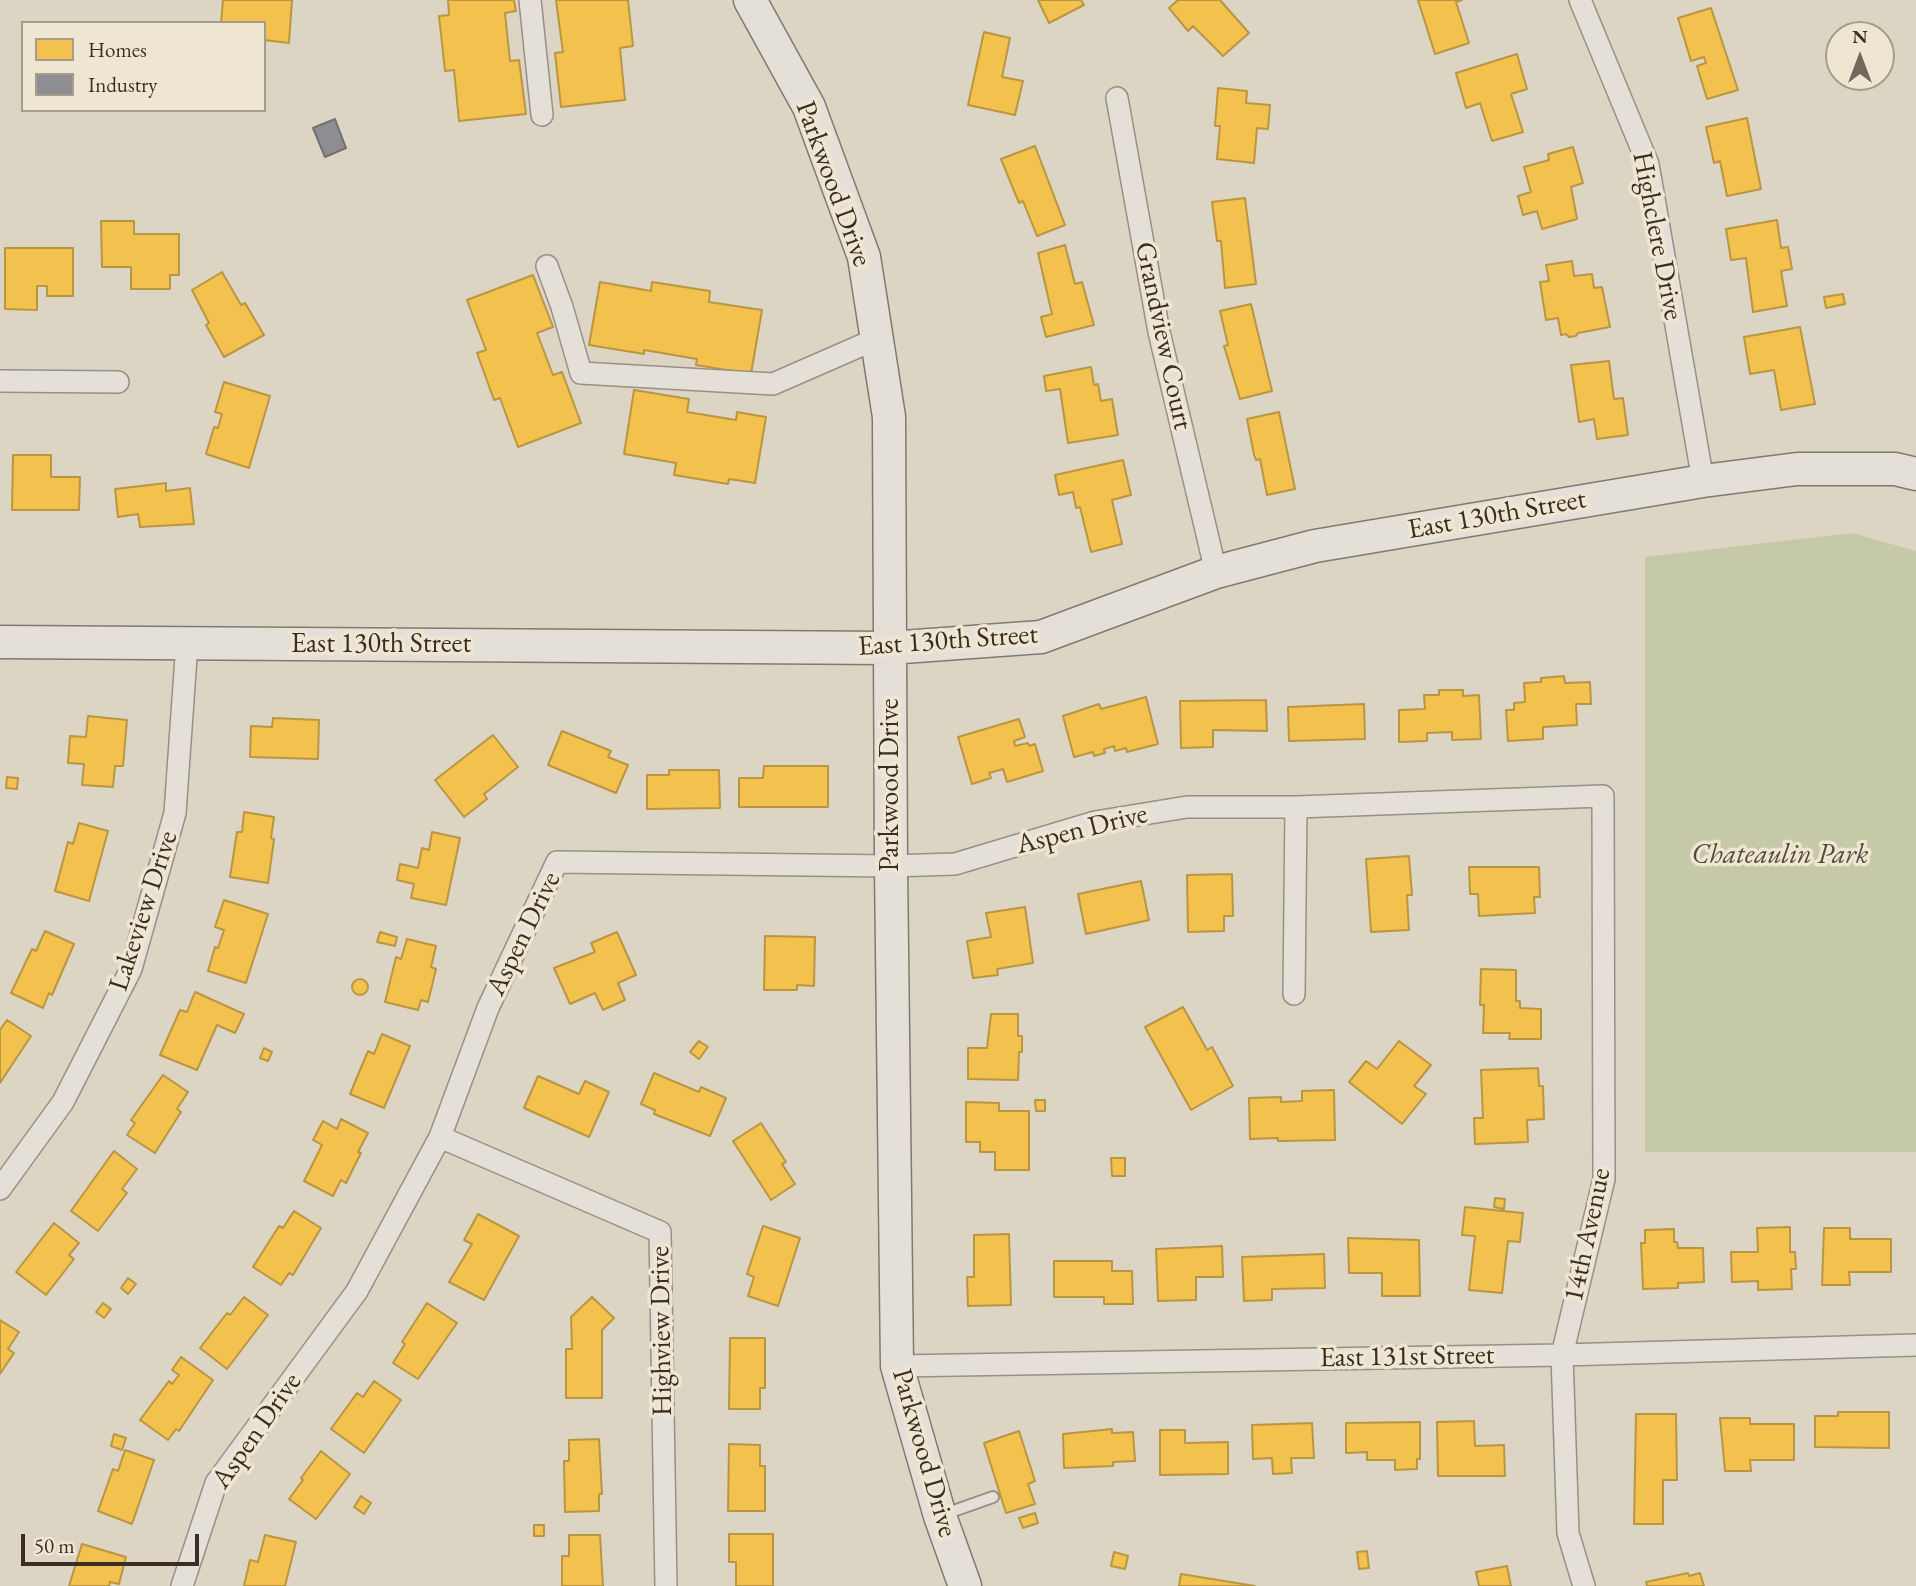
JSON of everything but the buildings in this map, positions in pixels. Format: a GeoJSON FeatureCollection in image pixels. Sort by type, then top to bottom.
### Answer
{"type":"FeatureCollection","features":[{"type":"Feature","properties":{"kind":"street"},"geometry":{"type":"LineString","coordinates":[[530,0],[542,115]]}},
{"type":"Feature","properties":{"kind":"street","name":"Parkwood Drive"},"geometry":{"type":"LineString","coordinates":[[750,0],[813,120],[864,257],[889,417],[897,1366],[940,1516],[965,1586]]}},
{"type":"Feature","properties":{"kind":"street","name":"Highclere Drive"},"geometry":{"type":"LineString","coordinates":[[1580,0],[1648,164],[1703,481]]}},
{"type":"Feature","properties":{"kind":"street","name":"Grandview Court"},"geometry":{"type":"LineString","coordinates":[[1117,98],[1159,332],[1216,572]]}},
{"type":"Feature","properties":{"kind":"street"},"geometry":{"type":"LineString","coordinates":[[547,266],[582,373],[773,384],[876,339]]}},
{"type":"Feature","properties":{"kind":"street"},"geometry":{"type":"LineString","coordinates":[[0,380],[118,382]]}},
{"type":"Feature","properties":{"kind":"street","name":"East 130th Street"},"geometry":{"type":"LineString","coordinates":[[0,642],[889,648],[1050,635],[1216,572],[1315,546],[1703,481],[1797,470],[1895,469],[1916,474]]}},
{"type":"Feature","properties":{"kind":"street","name":"Lakeview Drive"},"geometry":{"type":"LineString","coordinates":[[0,1189],[63,1102],[131,969],[175,813],[187,643]]}},
{"type":"Feature","properties":{"kind":"street","name":"Aspen Drive"},"geometry":{"type":"LineString","coordinates":[[182,1586],[216,1483],[357,1291],[440,1136],[488,1008],[557,862],[891,866],[955,864],[1095,822],[1174,809],[1603,796]]}},
{"type":"Feature","properties":{"kind":"street","name":"14th Avenue"},"geometry":{"type":"LineString","coordinates":[[1584,1586],[1568,1533],[1562,1355],[1604,1180],[1603,796]]}},
{"type":"Feature","properties":{"kind":"street"},"geometry":{"type":"LineString","coordinates":[[1294,994],[1296,807]]}},
{"type":"Feature","properties":{"kind":"street","name":"Highview Drive"},"geometry":{"type":"LineString","coordinates":[[440,1136],[660,1232],[666,1586]]}},
{"type":"Feature","properties":{"kind":"street","name":"East 131st Street"},"geometry":{"type":"LineString","coordinates":[[897,1366],[1562,1355],[1916,1345]]}},
{"type":"Feature","properties":{"kind":"lane"},"geometry":{"type":"LineString","coordinates":[[940,1516],[993,1497]]}},
{"type":"Feature","properties":{"kind":"green space","name":"Chateaulin Park"},"geometry":{"type":"Polygon","coordinates":[[[1852,533],[1916,551],[1916,1152],[1645,1152],[1645,557],[1852,533]]]}}]}
